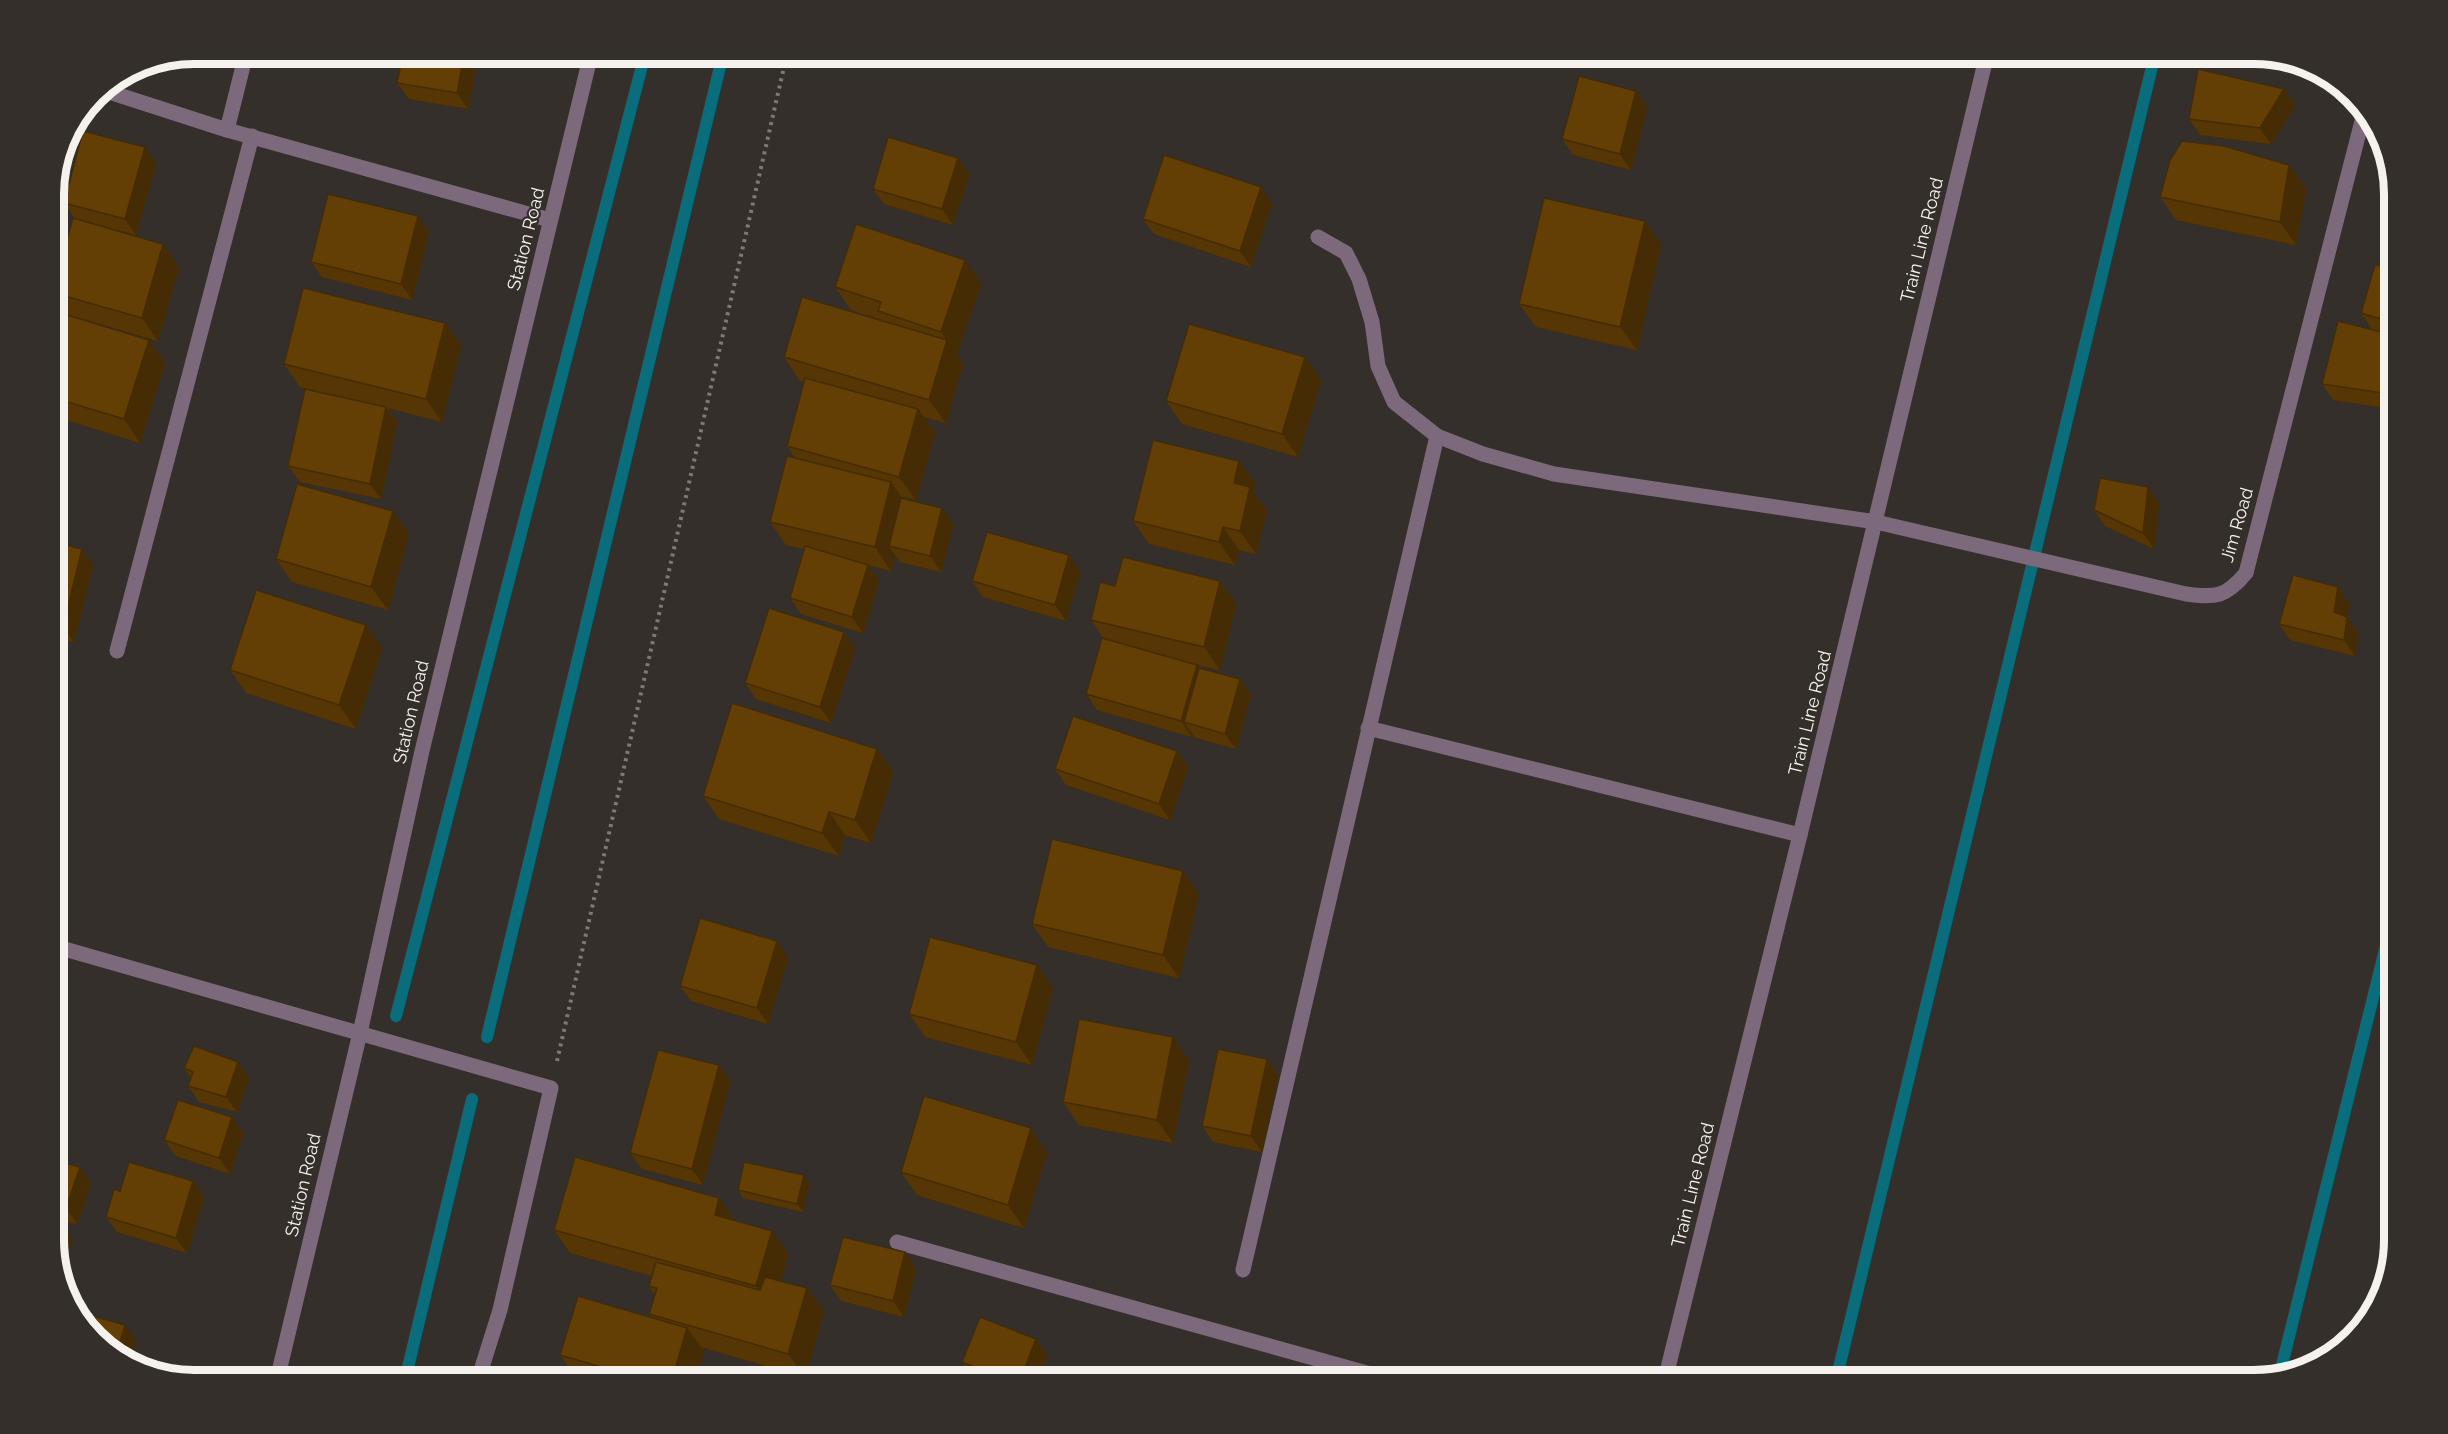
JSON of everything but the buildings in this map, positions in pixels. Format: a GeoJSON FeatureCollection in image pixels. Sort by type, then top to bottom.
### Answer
{"type":"FeatureCollection","features":[{"type":"Feature","properties":{"kind":"street","name":"Train Line Road"},"geometry":{"type":"LineString","coordinates":[[1667,1370],[1876,522],[1908,378],[1985,64]]}},
{"type":"Feature","properties":{"kind":"street"},"geometry":{"type":"LineString","coordinates":[[227,130],[243,65]]}},
{"type":"Feature","properties":{"kind":"street","name":"Station Road"},"geometry":{"type":"LineString","coordinates":[[279,1370],[360,1033],[424,740],[588,65]]}},
{"type":"Feature","properties":{"kind":"street"},"geometry":{"type":"LineString","coordinates":[[113,93],[227,130],[550,220]]}},
{"type":"Feature","properties":{"kind":"street","name":"Jim Road"},"geometry":{"type":"LineString","coordinates":[[1318,237],[1346,253],[1359,279],[1372,322],[1378,366],[1394,402],[1437,436],[1483,454],[1554,474],[1876,522],[2186,594],[2210,597],[2233,588],[2246,573],[2361,123]]}},
{"type":"Feature","properties":{"kind":"street"},"geometry":{"type":"LineString","coordinates":[[117,651],[252,136]]}},
{"type":"Feature","properties":{"kind":"street"},"geometry":{"type":"LineString","coordinates":[[1243,1270],[1437,436]]}},
{"type":"Feature","properties":{"kind":"street"},"geometry":{"type":"LineString","coordinates":[[1368,728],[1800,835]]}},
{"type":"Feature","properties":{"kind":"street"},"geometry":{"type":"LineString","coordinates":[[65,949],[551,1088],[500,1310],[481,1370]]}},
{"type":"Feature","properties":{"kind":"street"},"geometry":{"type":"LineString","coordinates":[[897,1242],[1356,1370]]}},
{"type":"Feature","properties":{"kind":"path"},"geometry":{"type":"LineString","coordinates":[[551,1088],[785,65]]}},
{"type":"Feature","properties":{"kind":"waterway"},"geometry":{"type":"LineString","coordinates":[[1838,1370],[2153,64]]}},
{"type":"Feature","properties":{"kind":"waterway"},"geometry":{"type":"LineString","coordinates":[[396,1016],[642,65]]}},
{"type":"Feature","properties":{"kind":"waterway"},"geometry":{"type":"LineString","coordinates":[[487,1037],[720,65]]}},
{"type":"Feature","properties":{"kind":"waterway"},"geometry":{"type":"LineString","coordinates":[[2282,1366],[2384,954]]}},
{"type":"Feature","properties":{"kind":"waterway"},"geometry":{"type":"LineString","coordinates":[[407,1370],[472,1099]]}}]}
